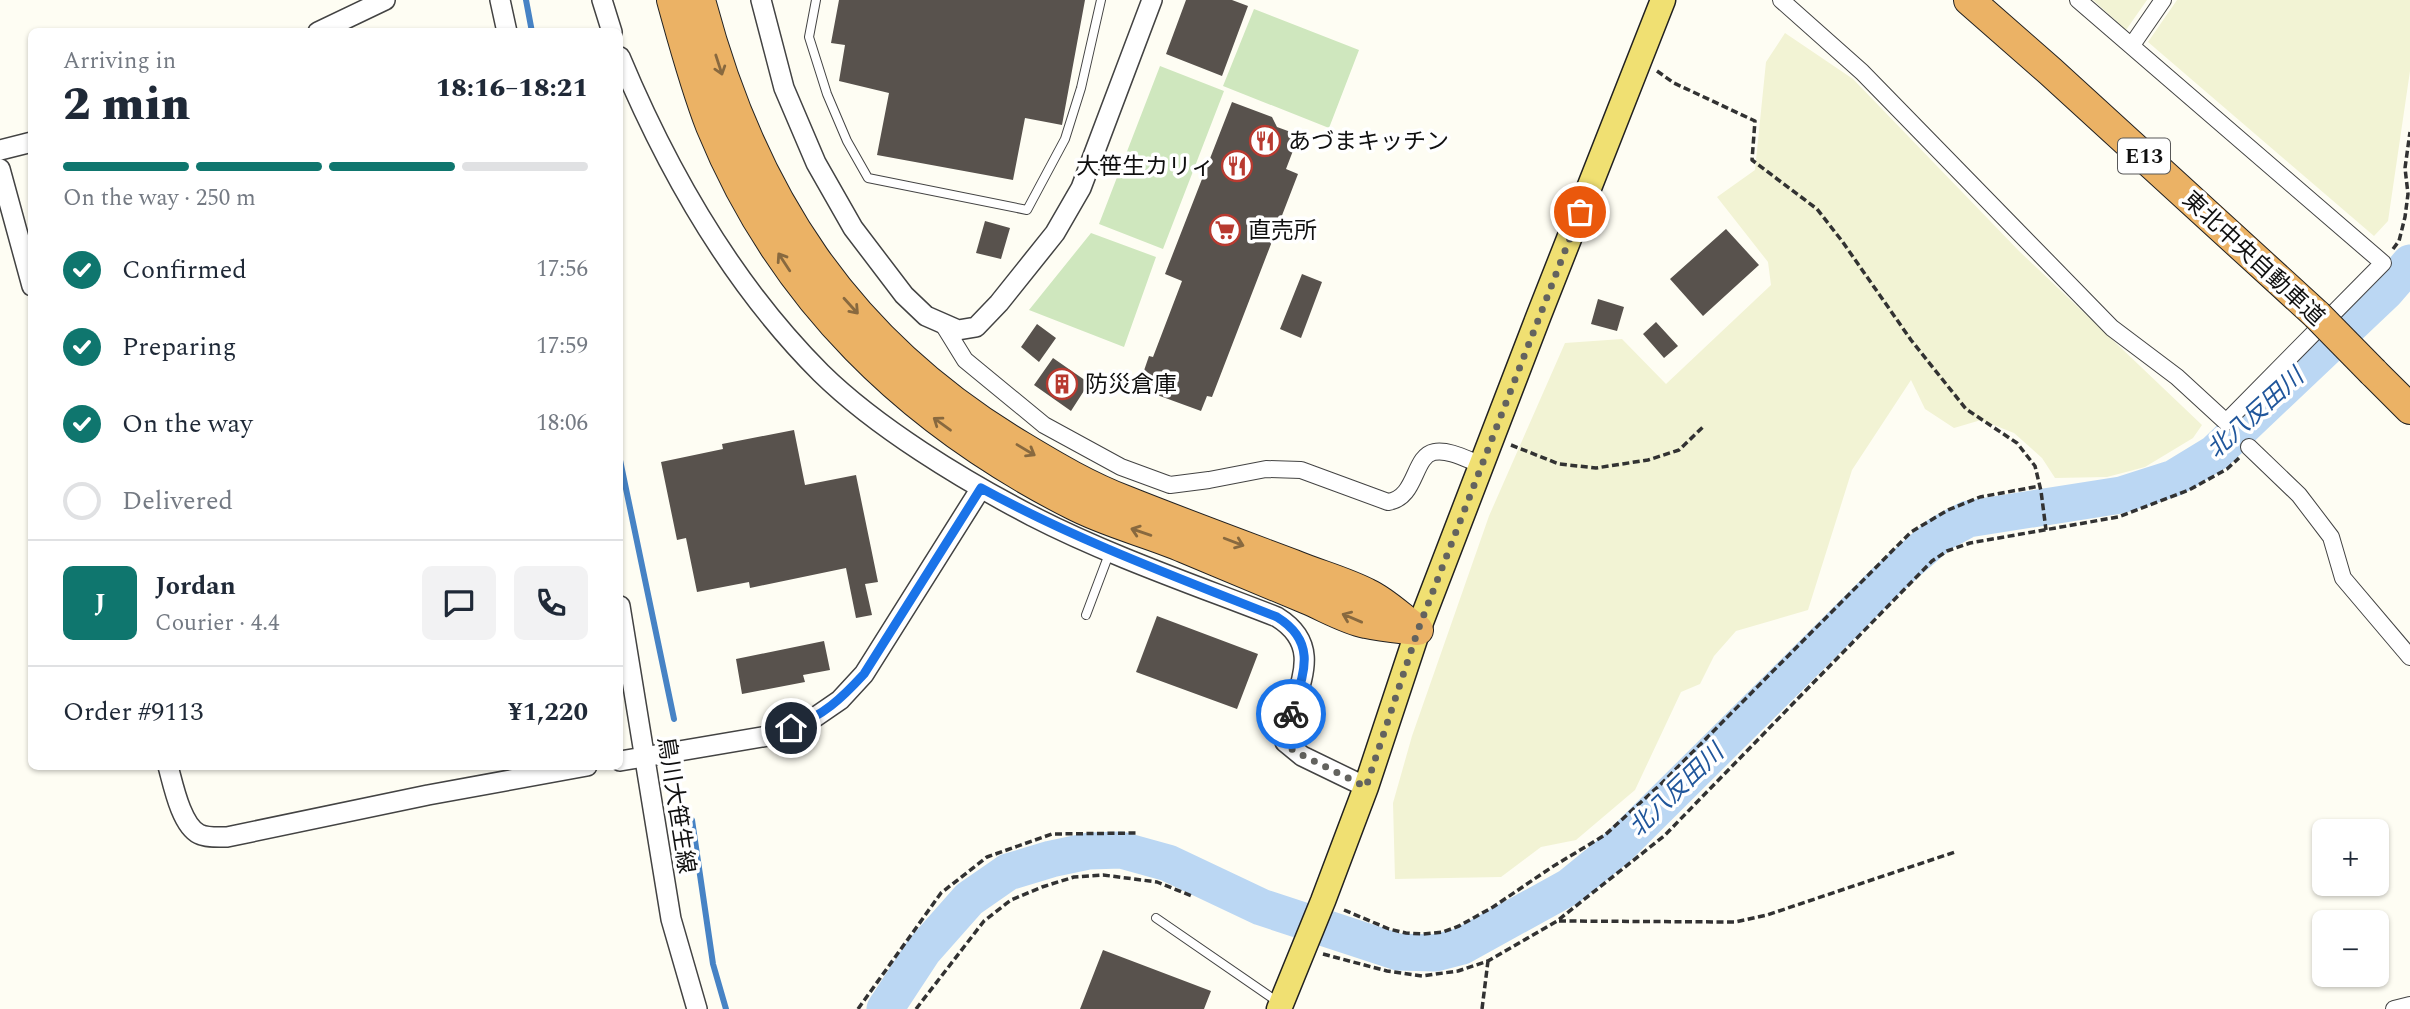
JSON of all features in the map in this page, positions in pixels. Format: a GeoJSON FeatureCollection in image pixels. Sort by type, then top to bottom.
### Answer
{"type":"FeatureCollection","features":[{"type":"Feature","properties":{"kind":"highway"},"geometry":{"type":"LineString","coordinates":[[672,0],[692,73],[712,127],[736,180],[786,265],[813,302],[852,346],[931,416],[981,452],[1073,505],[1175,544],[1364,623],[1418,630]]}},
{"type":"Feature","properties":{"kind":"highway"},"geometry":{"type":"LineString","coordinates":[[700,0],[719,67],[738,118],[782,209],[837,290],[878,335],[924,378],[974,417],[1058,468],[1122,500],[1369,594],[1418,630]]}},
{"type":"Feature","properties":{"kind":"highway","name":"東北中央自動車道"},"geometry":{"type":"LineString","coordinates":[[1969,0],[2317,315],[2410,409]]}},
{"type":"Feature","properties":{"kind":"main road"},"geometry":{"type":"LineString","coordinates":[[1280,1006],[1366,787],[1418,630],[1641,59],[1661,1]]}},
{"type":"Feature","properties":{"kind":"street"},"geometry":{"type":"LineString","coordinates":[[326,28],[385,0]]}},
{"type":"Feature","properties":{"kind":"street"},"geometry":{"type":"LineString","coordinates":[[500,0],[506,28]]}},
{"type":"Feature","properties":{"kind":"street"},"geometry":{"type":"LineString","coordinates":[[603,0],[611,28]]}},
{"type":"Feature","properties":{"kind":"street"},"geometry":{"type":"LineString","coordinates":[[761,0],[784,88],[816,163],[853,228],[904,295],[926,316],[958,330],[976,327],[999,303],[1055,233],[1081,188],[1152,0]]}},
{"type":"Feature","properties":{"kind":"street"},"geometry":{"type":"LineString","coordinates":[[1781,0],[1862,72],[2112,328],[2177,377],[2226,422],[2383,262],[2078,0]]}},
{"type":"Feature","properties":{"kind":"street"},"geometry":{"type":"LineString","coordinates":[[2132,45],[2163,0]]}},
{"type":"Feature","properties":{"kind":"street"},"geometry":{"type":"LineString","coordinates":[[623,64],[637,99],[699,214],[749,289],[823,374],[870,414],[925,454],[1033,517],[1110,551],[1277,617],[1291,626],[1303,647],[1304,669],[1287,729],[1286,742],[1302,756],[1366,787]]}},
{"type":"Feature","properties":{"kind":"street"},"geometry":{"type":"LineString","coordinates":[[0,150],[28,143]]}},
{"type":"Feature","properties":{"kind":"street"},"geometry":{"type":"LineString","coordinates":[[0,169],[28,271]]}},
{"type":"Feature","properties":{"kind":"street"},"geometry":{"type":"LineString","coordinates":[[944,326],[965,360],[1044,425],[1121,467],[1170,485],[1287,468],[1301,470],[1388,502],[1395,501],[1405,493],[1423,460],[1433,452],[1443,452],[1482,465]]}},
{"type":"Feature","properties":{"kind":"street"},"geometry":{"type":"LineString","coordinates":[[2249,447],[2299,495],[2331,537],[2343,578],[2410,657]]}},
{"type":"Feature","properties":{"kind":"street"},"geometry":{"type":"LineString","coordinates":[[623,760],[774,735],[808,722],[841,700],[878,653],[981,488]]}},
{"type":"Feature","properties":{"kind":"street","name":"鳥川大笹生線"},"geometry":{"type":"LineString","coordinates":[[623,625],[671,919],[697,1009]]}},
{"type":"Feature","properties":{"kind":"street"},"geometry":{"type":"LineString","coordinates":[[169,770],[189,825],[198,834],[227,837],[428,795],[565,770]]}},
{"type":"Feature","properties":{"kind":"street"},"geometry":{"type":"LineString","coordinates":[[2394,1009],[2410,1005]]}},
{"type":"Feature","properties":{"kind":"lane"},"geometry":{"type":"LineString","coordinates":[[816,0],[809,37],[827,94],[847,141],[868,178],[1027,210],[1065,139],[1081,88],[1101,0]]}},
{"type":"Feature","properties":{"kind":"lane"},"geometry":{"type":"LineString","coordinates":[[1086,615],[1110,551]]}},
{"type":"Feature","properties":{"kind":"lane"},"geometry":{"type":"LineString","coordinates":[[1157,918],[1280,1006]]}},
{"type":"Feature","properties":{"kind":"path"},"geometry":{"type":"LineString","coordinates":[[1641,59],[1674,83],[1755,121],[1752,160],[1817,209],[1966,410],[2017,443],[2035,466],[2046,530]]}},
{"type":"Feature","properties":{"kind":"path"},"geometry":{"type":"LineString","coordinates":[[2383,262],[2399,241],[2406,217],[2410,132]]}},
{"type":"Feature","properties":{"kind":"path"},"geometry":{"type":"LineString","coordinates":[[1493,438],[1559,464],[1595,468],[1648,460],[1679,450],[1704,426]]}},
{"type":"Feature","properties":{"kind":"path"},"geometry":{"type":"LineString","coordinates":[[1305,946],[1387,971],[1422,976],[1458,971],[1488,961],[1557,921],[1664,836],[1932,561],[1947,551],[1970,543],[2119,517],[2189,490],[2227,469],[2249,447]]}},
{"type":"Feature","properties":{"kind":"path"},"geometry":{"type":"LineString","coordinates":[[1322,904],[1389,929],[1423,934],[1443,932],[1459,926],[1493,907],[1605,835],[1661,783],[1911,532],[1948,510],[1980,497],[2041,489]]}},
{"type":"Feature","properties":{"kind":"path"},"geometry":{"type":"LineString","coordinates":[[858,1009],[941,892],[987,857],[1052,834],[1136,833]]}},
{"type":"Feature","properties":{"kind":"path"},"geometry":{"type":"LineString","coordinates":[[1557,921],[1735,922],[1767,915],[1955,852]]}},
{"type":"Feature","properties":{"kind":"path"},"geometry":{"type":"LineString","coordinates":[[916,1009],[984,921],[1011,900],[1042,887],[1074,877],[1103,875],[1157,883],[1192,896]]}},
{"type":"Feature","properties":{"kind":"path"},"geometry":{"type":"LineString","coordinates":[[1482,1009],[1488,961]]}},
{"type":"Feature","properties":{"kind":"green space"},"geometry":{"type":"Polygon","coordinates":[[[2093,0],[2147,0],[2126,30],[2093,0]]]}},
{"type":"Feature","properties":{"kind":"green space"},"geometry":{"type":"Polygon","coordinates":[[[2177,0],[2410,0],[2410,71],[2388,221],[2374,236],[2148,42],[2177,0]]]}},
{"type":"Feature","properties":{"kind":"green space"},"geometry":{"type":"Polygon","coordinates":[[[1254,9],[1359,50],[1329,128],[1223,86],[1254,9]]]}},
{"type":"Feature","properties":{"kind":"green space"},"geometry":{"type":"Polygon","coordinates":[[[1785,33],[1853,79],[2019,251],[2202,425],[2193,438],[2145,467],[2107,477],[2055,478],[2042,458],[2014,433],[1981,420],[1954,428],[1925,409],[1911,380],[1852,470],[1808,610],[1736,631],[1714,656],[1700,684],[1681,692],[1635,790],[1576,840],[1541,847],[1501,877],[1395,879],[1393,803],[1412,736],[1489,516],[1565,343],[1622,339],[1666,384],[1771,285],[1768,262],[1717,197],[1755,170],[1766,62],[1785,33]]]}},
{"type":"Feature","properties":{"kind":"green space"},"geometry":{"type":"Polygon","coordinates":[[[1160,66],[1224,91],[1163,249],[1099,224],[1160,66]]]}},
{"type":"Feature","properties":{"kind":"green space"},"geometry":{"type":"Polygon","coordinates":[[[1091,233],[1156,257],[1124,347],[1029,310],[1091,233]]]}},
{"type":"Feature","properties":{"kind":"building"},"geometry":{"type":"Polygon","coordinates":[[[839,0],[1085,0],[1062,125],[1025,118],[1013,180],[877,155],[889,93],[839,81],[845,45],[831,43],[839,0]]]}},
{"type":"Feature","properties":{"kind":"building"},"geometry":{"type":"Polygon","coordinates":[[[1186,0],[1232,0],[1248,6],[1222,76],[1166,54],[1186,0]]]}},
{"type":"Feature","properties":{"kind":"building"},"geometry":{"type":"Polygon","coordinates":[[[1232,102],[1272,117],[1277,127],[1299,135],[1286,169],[1298,174],[1212,397],[1207,396],[1201,411],[1138,388],[1182,281],[1165,274],[1232,102]]]}},
{"type":"Feature","properties":{"kind":"building"},"geometry":{"type":"Polygon","coordinates":[[[985,221],[1010,228],[1001,259],[976,253],[985,221]]]}},
{"type":"Feature","properties":{"kind":"building"},"geometry":{"type":"Polygon","coordinates":[[[1726,229],[1759,265],[1703,316],[1670,279],[1726,229]]]}},
{"type":"Feature","properties":{"kind":"building"},"geometry":{"type":"Polygon","coordinates":[[[1302,274],[1322,282],[1301,338],[1280,329],[1302,274]]]}},
{"type":"Feature","properties":{"kind":"building"},"geometry":{"type":"Polygon","coordinates":[[[1598,299],[1624,307],[1617,331],[1591,324],[1598,299]]]}},
{"type":"Feature","properties":{"kind":"building"},"geometry":{"type":"Polygon","coordinates":[[[1656,322],[1678,346],[1664,358],[1643,334],[1656,322]]]}},
{"type":"Feature","properties":{"kind":"building"},"geometry":{"type":"Polygon","coordinates":[[[1037,324],[1056,338],[1039,362],[1021,347],[1037,324]]]}},
{"type":"Feature","properties":{"kind":"building","name":"防災倉庫"},"geometry":{"type":"Polygon","coordinates":[[[1053,358],[1089,383],[1071,411],[1034,385],[1053,358]]]}},
{"type":"Feature","properties":{"kind":"building"},"geometry":{"type":"Polygon","coordinates":[[[794,430],[805,485],[856,475],[878,582],[865,584],[872,615],[856,618],[846,568],[750,588],[749,582],[697,592],[686,538],[677,540],[661,462],[723,449],[722,444],[794,430]]]}},
{"type":"Feature","properties":{"kind":"building"},"geometry":{"type":"Polygon","coordinates":[[[1157,616],[1258,654],[1237,709],[1136,672],[1157,616]]]}},
{"type":"Feature","properties":{"kind":"building"},"geometry":{"type":"Polygon","coordinates":[[[824,641],[830,670],[803,675],[805,682],[742,694],[736,659],[824,641]]]}},
{"type":"Feature","properties":{"kind":"building"},"geometry":{"type":"Polygon","coordinates":[[[1103,950],[1211,991],[1204,1009],[1080,1009],[1103,950]]]}},
{"type":"Feature","properties":{"kind":"waterway"},"geometry":{"type":"LineString","coordinates":[[526,0],[531,28]]}},
{"type":"Feature","properties":{"kind":"waterway","name":"北八反田川"},"geometry":{"type":"LineString","coordinates":[[885,1009],[923,951],[969,899],[1008,872],[1089,851],[1121,850],[1168,863],[1261,907],[1398,952],[1435,953],[1462,946],[1569,887],[1617,848],[1887,580],[1940,534],[1968,519],[2121,495],[2174,478],[2215,453],[2386,291],[2410,263]]}},
{"type":"Feature","properties":{"kind":"waterway"},"geometry":{"type":"LineString","coordinates":[[623,474],[674,719]]}},
{"type":"Feature","properties":{"kind":"waterway"},"geometry":{"type":"LineString","coordinates":[[692,820],[713,964],[726,1009]]}},
{"type":"Feature","properties":{"kind":"way so far"},"geometry":{"type":"LineString","coordinates":[[1291,714],[1284,737],[1287,745],[1302,756],[1366,787],[1418,630],[1580,212]]}},
{"type":"Feature","properties":{"kind":"place","name":"あづまキッチン"},"geometry":{"type":"Point","coordinates":[1265,141]}},
{"type":"Feature","properties":{"kind":"place","name":"大笹生カリィ"},"geometry":{"type":"Point","coordinates":[1237,166]}},
{"type":"Feature","properties":{"kind":"place","name":"直売所"},"geometry":{"type":"Point","coordinates":[1225,230]}},
{"type":"Feature","properties":{"kind":"place","name":"防災倉庫"},"geometry":{"type":"Point","coordinates":[1062,384]}},
{"type":"Feature","properties":{"kind":"route"},"geometry":{"type":"LineString","coordinates":[[791,728],[808,722],[841,700],[864,674],[981,488],[1033,517],[1091,543],[1277,617],[1291,626],[1301,642],[1304,669],[1291,714]]}}]}
